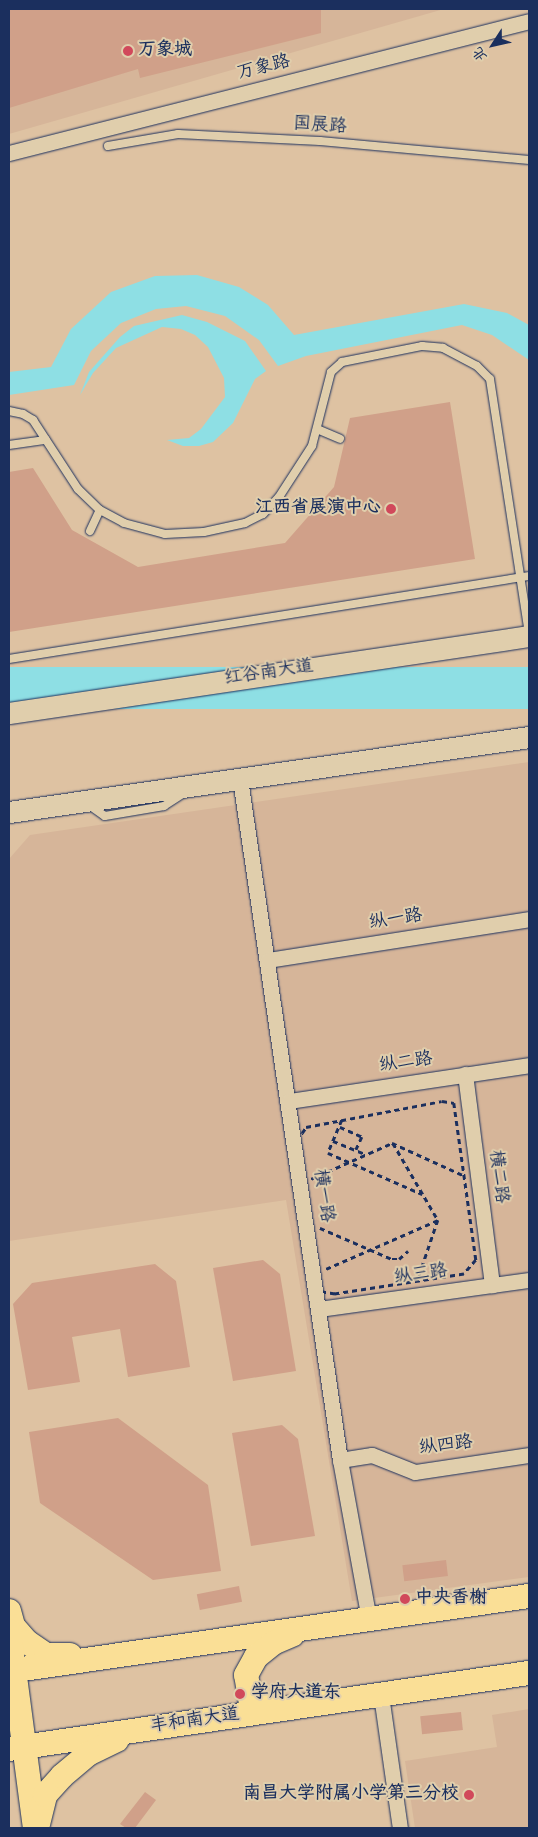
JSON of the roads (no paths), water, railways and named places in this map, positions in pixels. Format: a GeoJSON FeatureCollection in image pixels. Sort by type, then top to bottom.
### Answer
{"type":"FeatureCollection","features":[{"type":"Feature","properties":{"kind":"main road","name":"红谷南大道"},"geometry":{"type":"LineString","coordinates":[[9,713],[529,635]]}},
{"type":"Feature","properties":{"kind":"main road"},"geometry":{"type":"LineString","coordinates":[[9,812],[529,737]]}},
{"type":"Feature","properties":{"kind":"main road"},"geometry":{"type":"LineString","coordinates":[[12,1670],[529,1596]]}},
{"type":"Feature","properties":{"kind":"main road"},"geometry":{"type":"LineString","coordinates":[[9,1611],[13,1626],[27,1642],[46,1655],[114,1656]]}},
{"type":"Feature","properties":{"kind":"main road"},"geometry":{"type":"LineString","coordinates":[[312,1627],[273,1643],[256,1657],[246,1675],[246,1687],[251,1703],[261,1707],[322,1703]]}},
{"type":"Feature","properties":{"kind":"main road"},"geometry":{"type":"LineString","coordinates":[[9,1631],[16,1748],[36,1828]]}},
{"type":"Feature","properties":{"kind":"main road","name":"丰和南大道"},"geometry":{"type":"LineString","coordinates":[[16,1748],[529,1673]]}},
{"type":"Feature","properties":{"kind":"main road"},"geometry":{"type":"LineString","coordinates":[[36,1828],[45,1795],[62,1776],[88,1754],[136,1730]]}},
{"type":"Feature","properties":{"kind":"street","name":"万象路"},"geometry":{"type":"LineString","coordinates":[[9,153],[529,21]]}},
{"type":"Feature","properties":{"kind":"street","name":"横一路"},"geometry":{"type":"LineString","coordinates":[[240,779],[302,1184],[340,1460],[369,1619]]}},
{"type":"Feature","properties":{"kind":"street","name":"纵一路"},"geometry":{"type":"LineString","coordinates":[[268,960],[529,919]]}},
{"type":"Feature","properties":{"kind":"street","name":"纵二路"},"geometry":{"type":"LineString","coordinates":[[289,1100],[529,1065]]}},
{"type":"Feature","properties":{"kind":"street","name":"横二路"},"geometry":{"type":"LineString","coordinates":[[465,1074],[492,1285]]}},
{"type":"Feature","properties":{"kind":"street","name":"纵三路"},"geometry":{"type":"LineString","coordinates":[[318,1309],[415,1288],[492,1285],[529,1280]]}},
{"type":"Feature","properties":{"kind":"street","name":"纵四路"},"geometry":{"type":"LineString","coordinates":[[340,1460],[372,1455],[416,1472],[529,1454]]}},
{"type":"Feature","properties":{"kind":"street"},"geometry":{"type":"LineString","coordinates":[[381,1695],[400,1828]]}},
{"type":"Feature","properties":{"kind":"lane","name":"国展路"},"geometry":{"type":"LineString","coordinates":[[108,146],[178,134],[320,141],[529,160]]}},
{"type":"Feature","properties":{"kind":"lane"},"geometry":{"type":"LineString","coordinates":[[9,411],[22,414],[33,420],[78,489],[100,510],[124,523],[165,534],[204,532],[245,522],[263,514],[279,497],[312,446],[330,372],[342,362],[422,346],[443,348],[477,366],[490,380],[529,635]]}},
{"type":"Feature","properties":{"kind":"lane"},"geometry":{"type":"LineString","coordinates":[[317,428],[340,439]]}},
{"type":"Feature","properties":{"kind":"lane"},"geometry":{"type":"LineString","coordinates":[[9,445],[46,440]]}},
{"type":"Feature","properties":{"kind":"lane"},"geometry":{"type":"LineString","coordinates":[[90,531],[100,510]]}},
{"type":"Feature","properties":{"kind":"lane"},"geometry":{"type":"LineString","coordinates":[[9,659],[529,576]]}},
{"type":"Feature","properties":{"kind":"water"},"geometry":{"type":"Polygon","coordinates":[[[197,275],[239,287],[268,305],[294,335],[464,304],[507,313],[529,325],[529,360],[492,335],[462,325],[306,356],[278,366],[259,340],[225,316],[186,306],[156,309],[121,323],[91,351],[74,385],[9,395],[9,372],[51,367],[71,329],[111,292],[155,276],[197,275]]]}},
{"type":"Feature","properties":{"kind":"water"},"geometry":{"type":"Polygon","coordinates":[[[182,315],[207,322],[245,341],[266,371],[255,379],[233,423],[213,442],[199,446],[183,446],[167,440],[189,438],[201,429],[225,397],[224,378],[208,347],[195,335],[181,329],[162,327],[116,348],[93,373],[80,395],[89,372],[120,337],[134,326],[182,315]]]}},
{"type":"Feature","properties":{"kind":"water"},"geometry":{"type":"Polygon","coordinates":[[[9,667],[529,667],[529,709],[9,709],[9,667]]]}},
{"type":"Feature","properties":{"kind":"place","name":"万象城"},"geometry":{"type":"Point","coordinates":[128,51]}},
{"type":"Feature","properties":{"kind":"place","name":"江西省展演中心"},"geometry":{"type":"Point","coordinates":[391,509]}},
{"type":"Feature","properties":{"kind":"place","name":"中央香榭"},"geometry":{"type":"Point","coordinates":[405,1599]}},
{"type":"Feature","properties":{"kind":"place","name":"学府大道东"},"geometry":{"type":"Point","coordinates":[240,1694]}},
{"type":"Feature","properties":{"kind":"place","name":"南昌大学附属小学第三分校"},"geometry":{"type":"Point","coordinates":[469,1795]}}]}
